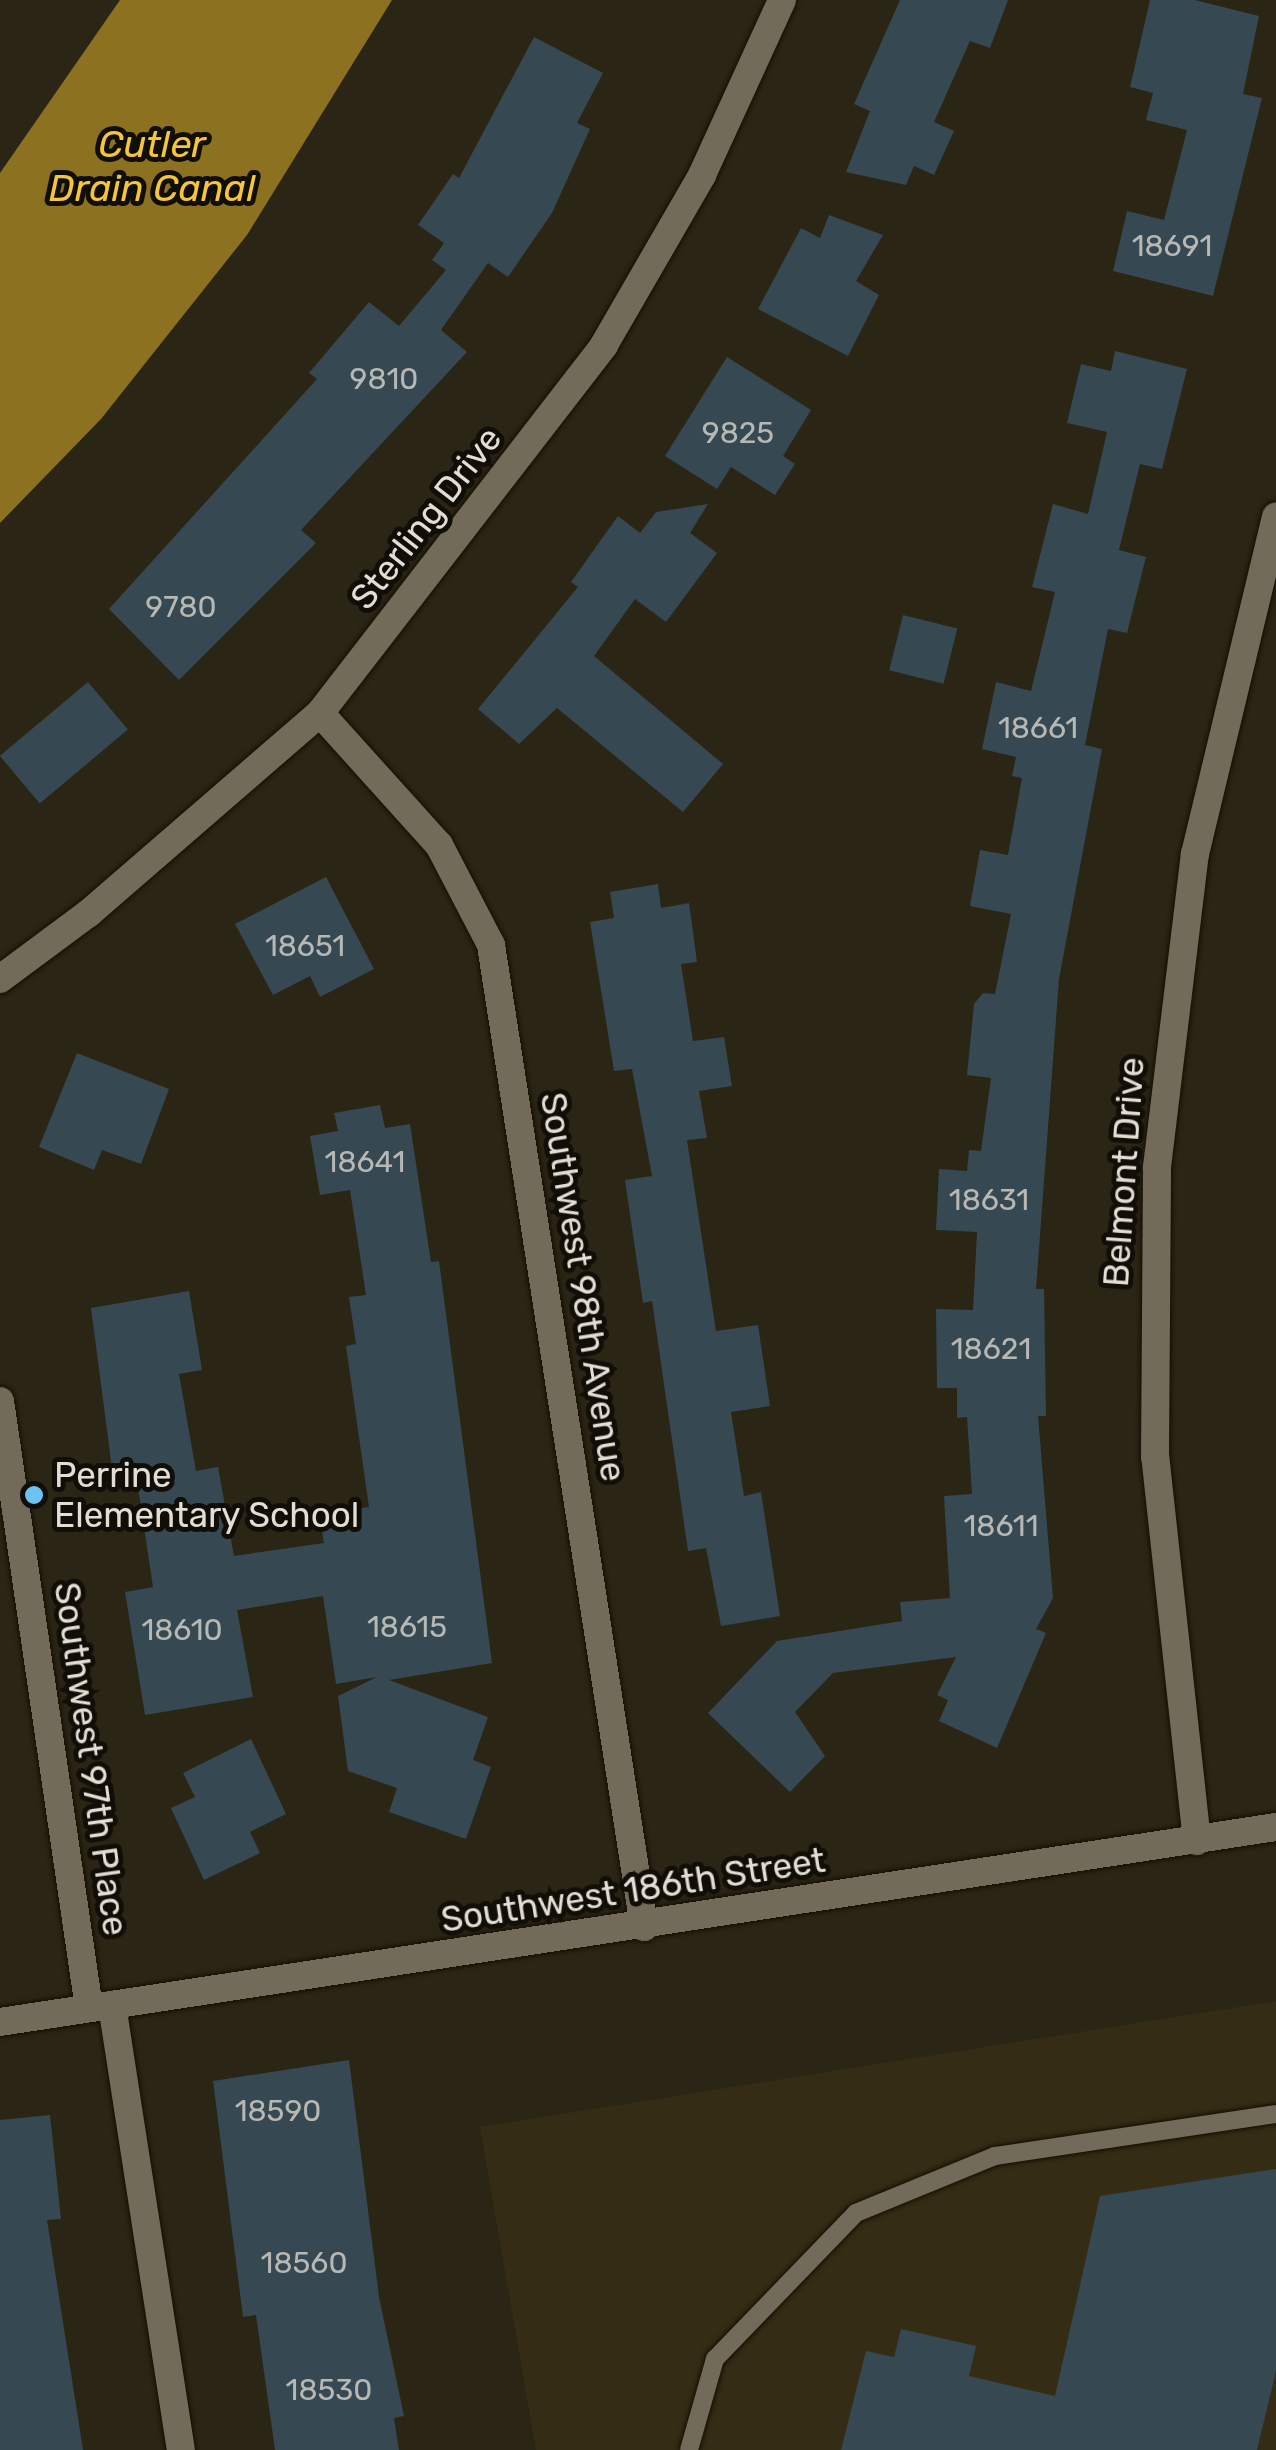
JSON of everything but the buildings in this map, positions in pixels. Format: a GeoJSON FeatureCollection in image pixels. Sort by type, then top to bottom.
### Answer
{"type":"FeatureCollection","features":[{"type":"Feature","properties":{"kind":"street","name":"Sterling Drive"},"geometry":{"type":"LineString","coordinates":[[0,978],[89,913],[320,713],[604,345],[702,176],[782,0]]}},
{"type":"Feature","properties":{"kind":"street","name":"Belmont Drive"},"geometry":{"type":"LineString","coordinates":[[1197,1841],[1156,1458],[1157,1167],[1196,854],[1276,517]]}},
{"type":"Feature","properties":{"kind":"street","name":"Southwest 98th Avenue"},"geometry":{"type":"LineString","coordinates":[[320,713],[439,845],[490,946],[644,1928]]}},
{"type":"Feature","properties":{"kind":"street","name":"Southwest 97th Place"},"geometry":{"type":"LineString","coordinates":[[0,1401],[100,2007],[181,2450]]}},
{"type":"Feature","properties":{"kind":"street","name":"Southwest 186th Street"},"geometry":{"type":"LineString","coordinates":[[0,2022],[644,1928],[1276,1828]]}},
{"type":"Feature","properties":{"kind":"lane"},"geometry":{"type":"LineString","coordinates":[[689,2450],[715,2359],[856,2213],[994,2156],[1276,2114]]}},
{"type":"Feature","properties":{"kind":"shaded area"},"geometry":{"type":"Polygon","coordinates":[[[1276,2001],[1276,2450],[536,2450],[480,2127],[1276,2001]]]}},
{"type":"Feature","properties":{"kind":"water","name":"Cutler Drain Canal"},"geometry":{"type":"Polygon","coordinates":[[[120,0],[392,0],[247,235],[101,419],[0,523],[0,173],[120,0]]]}},
{"type":"Feature","properties":{"kind":"place","name":"Perrine Elementary School"},"geometry":{"type":"Point","coordinates":[34,1495]}}]}
